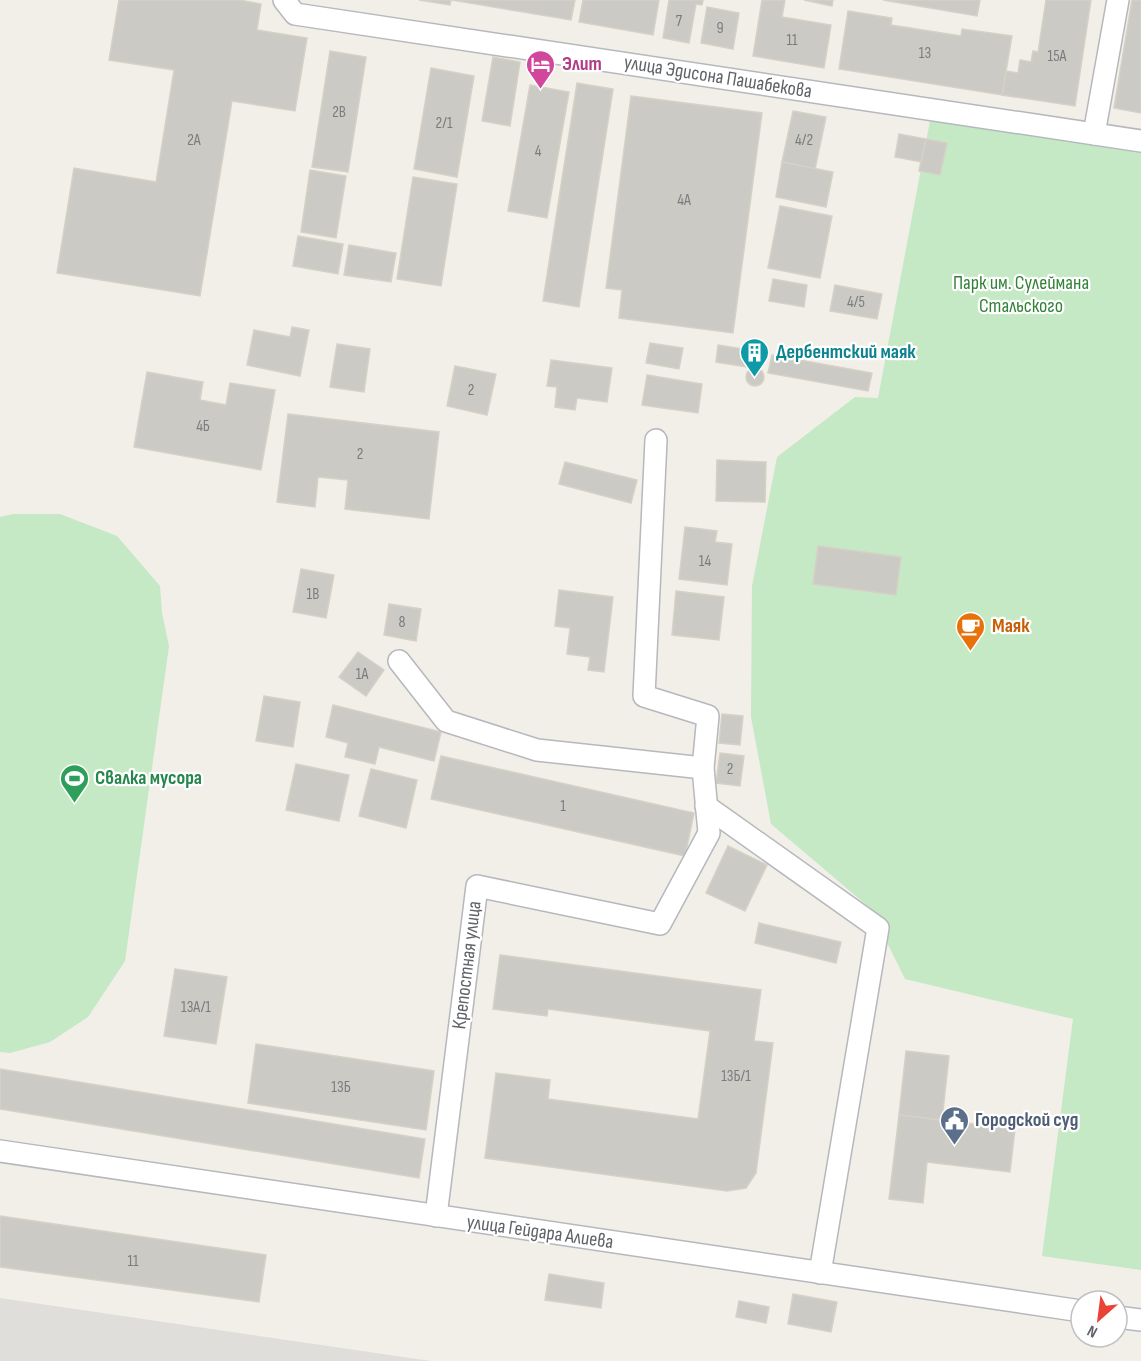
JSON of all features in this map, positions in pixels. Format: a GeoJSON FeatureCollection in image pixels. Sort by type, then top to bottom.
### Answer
{"type":"FeatureCollection","features":[{"type":"Feature","properties":{"kind":"street"},"geometry":{"type":"LineString","coordinates":[[1094,134],[1118,0]]}},
{"type":"Feature","properties":{"kind":"street","name":"улица Эдисона Пашабекова"},"geometry":{"type":"LineString","coordinates":[[290,7],[1141,141]]}},
{"type":"Feature","properties":{"kind":"street","name":"Крепостная улица"},"geometry":{"type":"LineString","coordinates":[[436,1216],[477,886],[660,924],[709,833],[703,768],[708,716],[644,696],[656,440]]}},
{"type":"Feature","properties":{"kind":"street"},"geometry":{"type":"LineString","coordinates":[[399,661],[446,721],[537,750],[703,768]]}},
{"type":"Feature","properties":{"kind":"street"},"geometry":{"type":"LineString","coordinates":[[706,806],[878,928],[820,1273]]}},
{"type":"Feature","properties":{"kind":"street","name":"улица Гейдара Алиева"},"geometry":{"type":"LineString","coordinates":[[0,1151],[1069,1309]]}},
{"type":"Feature","properties":{"kind":"shaded area"},"geometry":{"type":"Polygon","coordinates":[[[0,1298],[431,1361],[0,1361],[0,1298]]]}},
{"type":"Feature","properties":{"kind":"green space","name":"Парк им. Сулеймана Стальского"},"geometry":{"type":"Polygon","coordinates":[[[932,110],[1141,141],[1141,1270],[1042,1256],[1073,1019],[905,979],[870,908],[771,824],[751,717],[752,586],[777,457],[855,397],[878,398],[932,110]]]}},
{"type":"Feature","properties":{"kind":"green space","name":"Свалка мусора"},"geometry":{"type":"Polygon","coordinates":[[[13,514],[60,514],[117,536],[160,586],[162,613],[169,646],[125,961],[88,1017],[50,1042],[10,1053],[0,1052],[0,517],[13,514]]]}},
{"type":"Feature","properties":{"kind":"building"},"geometry":{"type":"Polygon","coordinates":[[[119,0],[239,0],[261,4],[257,30],[307,38],[295,111],[232,101],[200,296],[57,273],[74,168],[156,182],[174,70],[109,60],[119,0]]]}},
{"type":"Feature","properties":{"kind":"building"},"geometry":{"type":"Polygon","coordinates":[[[419,0],[451,0],[450,5],[419,0]]]}},
{"type":"Feature","properties":{"kind":"building"},"geometry":{"type":"Polygon","coordinates":[[[452,0],[575,0],[571,20],[452,0]]]}},
{"type":"Feature","properties":{"kind":"building"},"geometry":{"type":"Polygon","coordinates":[[[583,0],[659,0],[653,35],[579,22],[583,0]]]}},
{"type":"Feature","properties":{"kind":"building"},"geometry":{"type":"Polygon","coordinates":[[[669,0],[703,0],[702,5],[696,4],[689,43],[663,38],[669,0]]]}},
{"type":"Feature","properties":{"kind":"building"},"geometry":{"type":"Polygon","coordinates":[[[762,0],[785,0],[782,17],[831,25],[824,68],[753,56],[762,0]]]}},
{"type":"Feature","properties":{"kind":"building"},"geometry":{"type":"Polygon","coordinates":[[[804,0],[833,0],[832,6],[804,0]]]}},
{"type":"Feature","properties":{"kind":"building"},"geometry":{"type":"Polygon","coordinates":[[[883,0],[980,0],[977,16],[883,0]]]}},
{"type":"Feature","properties":{"kind":"building"},"geometry":{"type":"Polygon","coordinates":[[[1046,0],[1091,0],[1075,106],[1002,95],[1006,71],[1018,73],[1020,60],[1031,62],[1033,51],[1038,52],[1046,0]]]}},
{"type":"Feature","properties":{"kind":"building"},"geometry":{"type":"Polygon","coordinates":[[[1132,0],[1141,0],[1141,113],[1114,108],[1132,0]]]}},
{"type":"Feature","properties":{"kind":"building"},"geometry":{"type":"Polygon","coordinates":[[[707,7],[739,13],[733,49],[701,43],[707,7]]]}},
{"type":"Feature","properties":{"kind":"building"},"geometry":{"type":"Polygon","coordinates":[[[848,11],[892,18],[891,25],[961,36],[962,29],[1012,36],[1002,95],[839,69],[848,11]]]}},
{"type":"Feature","properties":{"kind":"building"},"geometry":{"type":"Polygon","coordinates":[[[330,51],[366,57],[348,172],[312,167],[330,51]]]}},
{"type":"Feature","properties":{"kind":"building"},"geometry":{"type":"Polygon","coordinates":[[[493,57],[520,62],[510,126],[482,121],[493,57]]]}},
{"type":"Feature","properties":{"kind":"building"},"geometry":{"type":"Polygon","coordinates":[[[431,68],[474,76],[457,177],[414,169],[431,68]]]}},
{"type":"Feature","properties":{"kind":"building"},"geometry":{"type":"Polygon","coordinates":[[[577,83],[613,89],[579,307],[543,301],[577,83]]]}},
{"type":"Feature","properties":{"kind":"building"},"geometry":{"type":"Polygon","coordinates":[[[530,85],[569,92],[547,218],[508,211],[530,85]]]}},
{"type":"Feature","properties":{"kind":"building"},"geometry":{"type":"Polygon","coordinates":[[[631,96],[762,113],[733,333],[619,318],[622,290],[606,288],[631,96]]]}},
{"type":"Feature","properties":{"kind":"building"},"geometry":{"type":"Polygon","coordinates":[[[793,111],[826,117],[815,169],[782,162],[793,111]]]}},
{"type":"Feature","properties":{"kind":"building"},"geometry":{"type":"Polygon","coordinates":[[[899,134],[926,139],[921,162],[895,157],[899,134]]]}},
{"type":"Feature","properties":{"kind":"building"},"geometry":{"type":"Polygon","coordinates":[[[926,139],[947,143],[940,175],[919,171],[926,139]]]}},
{"type":"Feature","properties":{"kind":"building"},"geometry":{"type":"Polygon","coordinates":[[[782,162],[833,172],[826,207],[776,197],[782,162]]]}},
{"type":"Feature","properties":{"kind":"building"},"geometry":{"type":"Polygon","coordinates":[[[310,170],[346,176],[336,238],[301,232],[310,170]]]}},
{"type":"Feature","properties":{"kind":"building"},"geometry":{"type":"Polygon","coordinates":[[[413,177],[457,184],[441,286],[397,279],[413,177]]]}},
{"type":"Feature","properties":{"kind":"building"},"geometry":{"type":"Polygon","coordinates":[[[780,206],[832,216],[820,278],[768,268],[780,206]]]}},
{"type":"Feature","properties":{"kind":"building"},"geometry":{"type":"Polygon","coordinates":[[[298,236],[343,244],[338,274],[293,266],[298,236]]]}},
{"type":"Feature","properties":{"kind":"building"},"geometry":{"type":"Polygon","coordinates":[[[349,245],[396,253],[391,282],[344,275],[349,245]]]}},
{"type":"Feature","properties":{"kind":"building"},"geometry":{"type":"Polygon","coordinates":[[[773,279],[807,285],[804,307],[769,301],[773,279]]]}},
{"type":"Feature","properties":{"kind":"building"},"geometry":{"type":"Polygon","coordinates":[[[835,285],[882,294],[877,319],[830,311],[835,285]]]}},
{"type":"Feature","properties":{"kind":"building"},"geometry":{"type":"Polygon","coordinates":[[[292,327],[309,330],[300,376],[247,365],[254,330],[290,337],[292,327]]]}},
{"type":"Feature","properties":{"kind":"building"},"geometry":{"type":"Polygon","coordinates":[[[650,343],[683,348],[679,369],[646,363],[650,343]]]}},
{"type":"Feature","properties":{"kind":"building"},"geometry":{"type":"Polygon","coordinates":[[[337,344],[370,349],[364,392],[330,387],[337,344]]]}},
{"type":"Feature","properties":{"kind":"building"},"geometry":{"type":"Polygon","coordinates":[[[718,345],[756,351],[753,368],[716,362],[718,345]]]}},
{"type":"Feature","properties":{"kind":"building"},"geometry":{"type":"Polygon","coordinates":[[[772,355],[872,373],[868,391],[768,373],[772,355]]]}},
{"type":"Feature","properties":{"kind":"building"},"geometry":{"type":"Polygon","coordinates":[[[551,360],[612,368],[607,402],[577,398],[575,410],[555,407],[557,387],[547,386],[551,360]]]}},
{"type":"Feature","properties":{"kind":"building"},"geometry":{"type":"Polygon","coordinates":[[[455,366],[496,374],[487,415],[447,406],[455,366]]]}},
{"type":"Feature","properties":{"kind":"building","name":"Дербентский маяк"},"geometry":{"type":"Polygon","coordinates":[[[755,368],[761,371],[764,377],[761,383],[755,386],[749,383],[746,377],[749,371],[755,368]]]}},
{"type":"Feature","properties":{"kind":"building"},"geometry":{"type":"Polygon","coordinates":[[[147,372],[203,382],[200,400],[226,405],[230,383],[275,390],[261,470],[134,447],[147,372]]]}},
{"type":"Feature","properties":{"kind":"building"},"geometry":{"type":"Polygon","coordinates":[[[647,375],[702,384],[698,413],[642,405],[647,375]]]}},
{"type":"Feature","properties":{"kind":"building"},"geometry":{"type":"Polygon","coordinates":[[[288,414],[439,432],[429,519],[345,509],[348,480],[318,477],[315,507],[277,502],[288,414]]]}},
{"type":"Feature","properties":{"kind":"building"},"geometry":{"type":"Polygon","coordinates":[[[717,460],[766,462],[765,502],[716,501],[717,460]]]}},
{"type":"Feature","properties":{"kind":"building"},"geometry":{"type":"Polygon","coordinates":[[[565,462],[637,480],[631,503],[559,484],[565,462]]]}},
{"type":"Feature","properties":{"kind":"building"},"geometry":{"type":"Polygon","coordinates":[[[685,527],[717,531],[715,542],[732,544],[727,585],[679,579],[685,527]]]}},
{"type":"Feature","properties":{"kind":"building"},"geometry":{"type":"Polygon","coordinates":[[[818,546],[901,557],[896,595],[813,584],[818,546]]]}},
{"type":"Feature","properties":{"kind":"building"},"geometry":{"type":"Polygon","coordinates":[[[301,569],[334,575],[326,618],[293,612],[301,569]]]}},
{"type":"Feature","properties":{"kind":"building"},"geometry":{"type":"Polygon","coordinates":[[[559,590],[613,597],[604,672],[588,670],[590,657],[567,654],[570,628],[555,626],[559,590]]]}},
{"type":"Feature","properties":{"kind":"building"},"geometry":{"type":"Polygon","coordinates":[[[676,591],[724,597],[719,640],[672,635],[676,591]]]}},
{"type":"Feature","properties":{"kind":"building"},"geometry":{"type":"Polygon","coordinates":[[[389,604],[421,609],[416,641],[384,635],[389,604]]]}},
{"type":"Feature","properties":{"kind":"building"},"geometry":{"type":"Polygon","coordinates":[[[358,652],[384,670],[366,696],[339,677],[358,652]]]}},
{"type":"Feature","properties":{"kind":"building"},"geometry":{"type":"Polygon","coordinates":[[[264,696],[300,702],[293,747],[256,741],[264,696]]]}},
{"type":"Feature","properties":{"kind":"building"},"geometry":{"type":"Polygon","coordinates":[[[333,705],[441,732],[434,761],[379,747],[375,764],[345,757],[348,743],[326,737],[333,705]]]}},
{"type":"Feature","properties":{"kind":"building"},"geometry":{"type":"Polygon","coordinates":[[[722,714],[743,716],[740,745],[719,743],[722,714]]]}},
{"type":"Feature","properties":{"kind":"building"},"geometry":{"type":"Polygon","coordinates":[[[720,753],[744,756],[740,786],[716,783],[720,753]]]}},
{"type":"Feature","properties":{"kind":"building"},"geometry":{"type":"Polygon","coordinates":[[[441,756],[694,813],[685,856],[431,799],[441,756]]]}},
{"type":"Feature","properties":{"kind":"building"},"geometry":{"type":"Polygon","coordinates":[[[296,764],[349,775],[339,821],[286,810],[296,764]]]}},
{"type":"Feature","properties":{"kind":"building"},"geometry":{"type":"Polygon","coordinates":[[[371,769],[417,780],[406,828],[359,816],[371,769]]]}},
{"type":"Feature","properties":{"kind":"building"},"geometry":{"type":"Polygon","coordinates":[[[728,846],[767,865],[745,911],[706,893],[728,846]]]}},
{"type":"Feature","properties":{"kind":"building"},"geometry":{"type":"Polygon","coordinates":[[[759,923],[841,942],[836,963],[755,943],[759,923]]]}},
{"type":"Feature","properties":{"kind":"building"},"geometry":{"type":"Polygon","coordinates":[[[500,955],[761,990],[754,1041],[773,1043],[756,1173],[746,1188],[727,1191],[485,1158],[496,1073],[550,1080],[548,1099],[698,1119],[710,1031],[548,1009],[547,1016],[493,1009],[500,955]]]}},
{"type":"Feature","properties":{"kind":"building"},"geometry":{"type":"Polygon","coordinates":[[[175,969],[227,977],[216,1044],[164,1036],[175,969]]]}},
{"type":"Feature","properties":{"kind":"building"},"geometry":{"type":"Polygon","coordinates":[[[256,1044],[434,1071],[426,1130],[248,1103],[256,1044]]]}},
{"type":"Feature","properties":{"kind":"building"},"geometry":{"type":"Polygon","coordinates":[[[906,1051],[949,1056],[942,1120],[899,1115],[906,1051]]]}},
{"type":"Feature","properties":{"kind":"building"},"geometry":{"type":"Polygon","coordinates":[[[0,1069],[425,1139],[419,1178],[0,1109],[0,1069]]]}},
{"type":"Feature","properties":{"kind":"building","name":"Городской суд"},"geometry":{"type":"Polygon","coordinates":[[[899,1115],[1015,1129],[1010,1172],[927,1162],[923,1203],[889,1199],[899,1115]]]}},
{"type":"Feature","properties":{"kind":"building"},"geometry":{"type":"Polygon","coordinates":[[[0,1216],[266,1255],[259,1302],[0,1267],[0,1216]]]}},
{"type":"Feature","properties":{"kind":"building"},"geometry":{"type":"Polygon","coordinates":[[[549,1274],[604,1283],[601,1308],[545,1300],[549,1274]]]}},
{"type":"Feature","properties":{"kind":"building"},"geometry":{"type":"Polygon","coordinates":[[[793,1294],[837,1302],[831,1332],[788,1324],[793,1294]]]}},
{"type":"Feature","properties":{"kind":"building"},"geometry":{"type":"Polygon","coordinates":[[[739,1301],[769,1307],[766,1323],[736,1317],[739,1301]]]}},
{"type":"Feature","properties":{"kind":"place","name":"Элит"},"geometry":{"type":"Point","coordinates":[541,90]}},
{"type":"Feature","properties":{"kind":"place","name":"Дербентский маяк"},"geometry":{"type":"Point","coordinates":[755,378]}},
{"type":"Feature","properties":{"kind":"place","name":"Маяк"},"geometry":{"type":"Point","coordinates":[971,652]}},
{"type":"Feature","properties":{"kind":"place","name":"Свалка мусора"},"geometry":{"type":"Point","coordinates":[74,804]}},
{"type":"Feature","properties":{"kind":"place","name":"Городской суд"},"geometry":{"type":"Point","coordinates":[954,1146]}}]}
